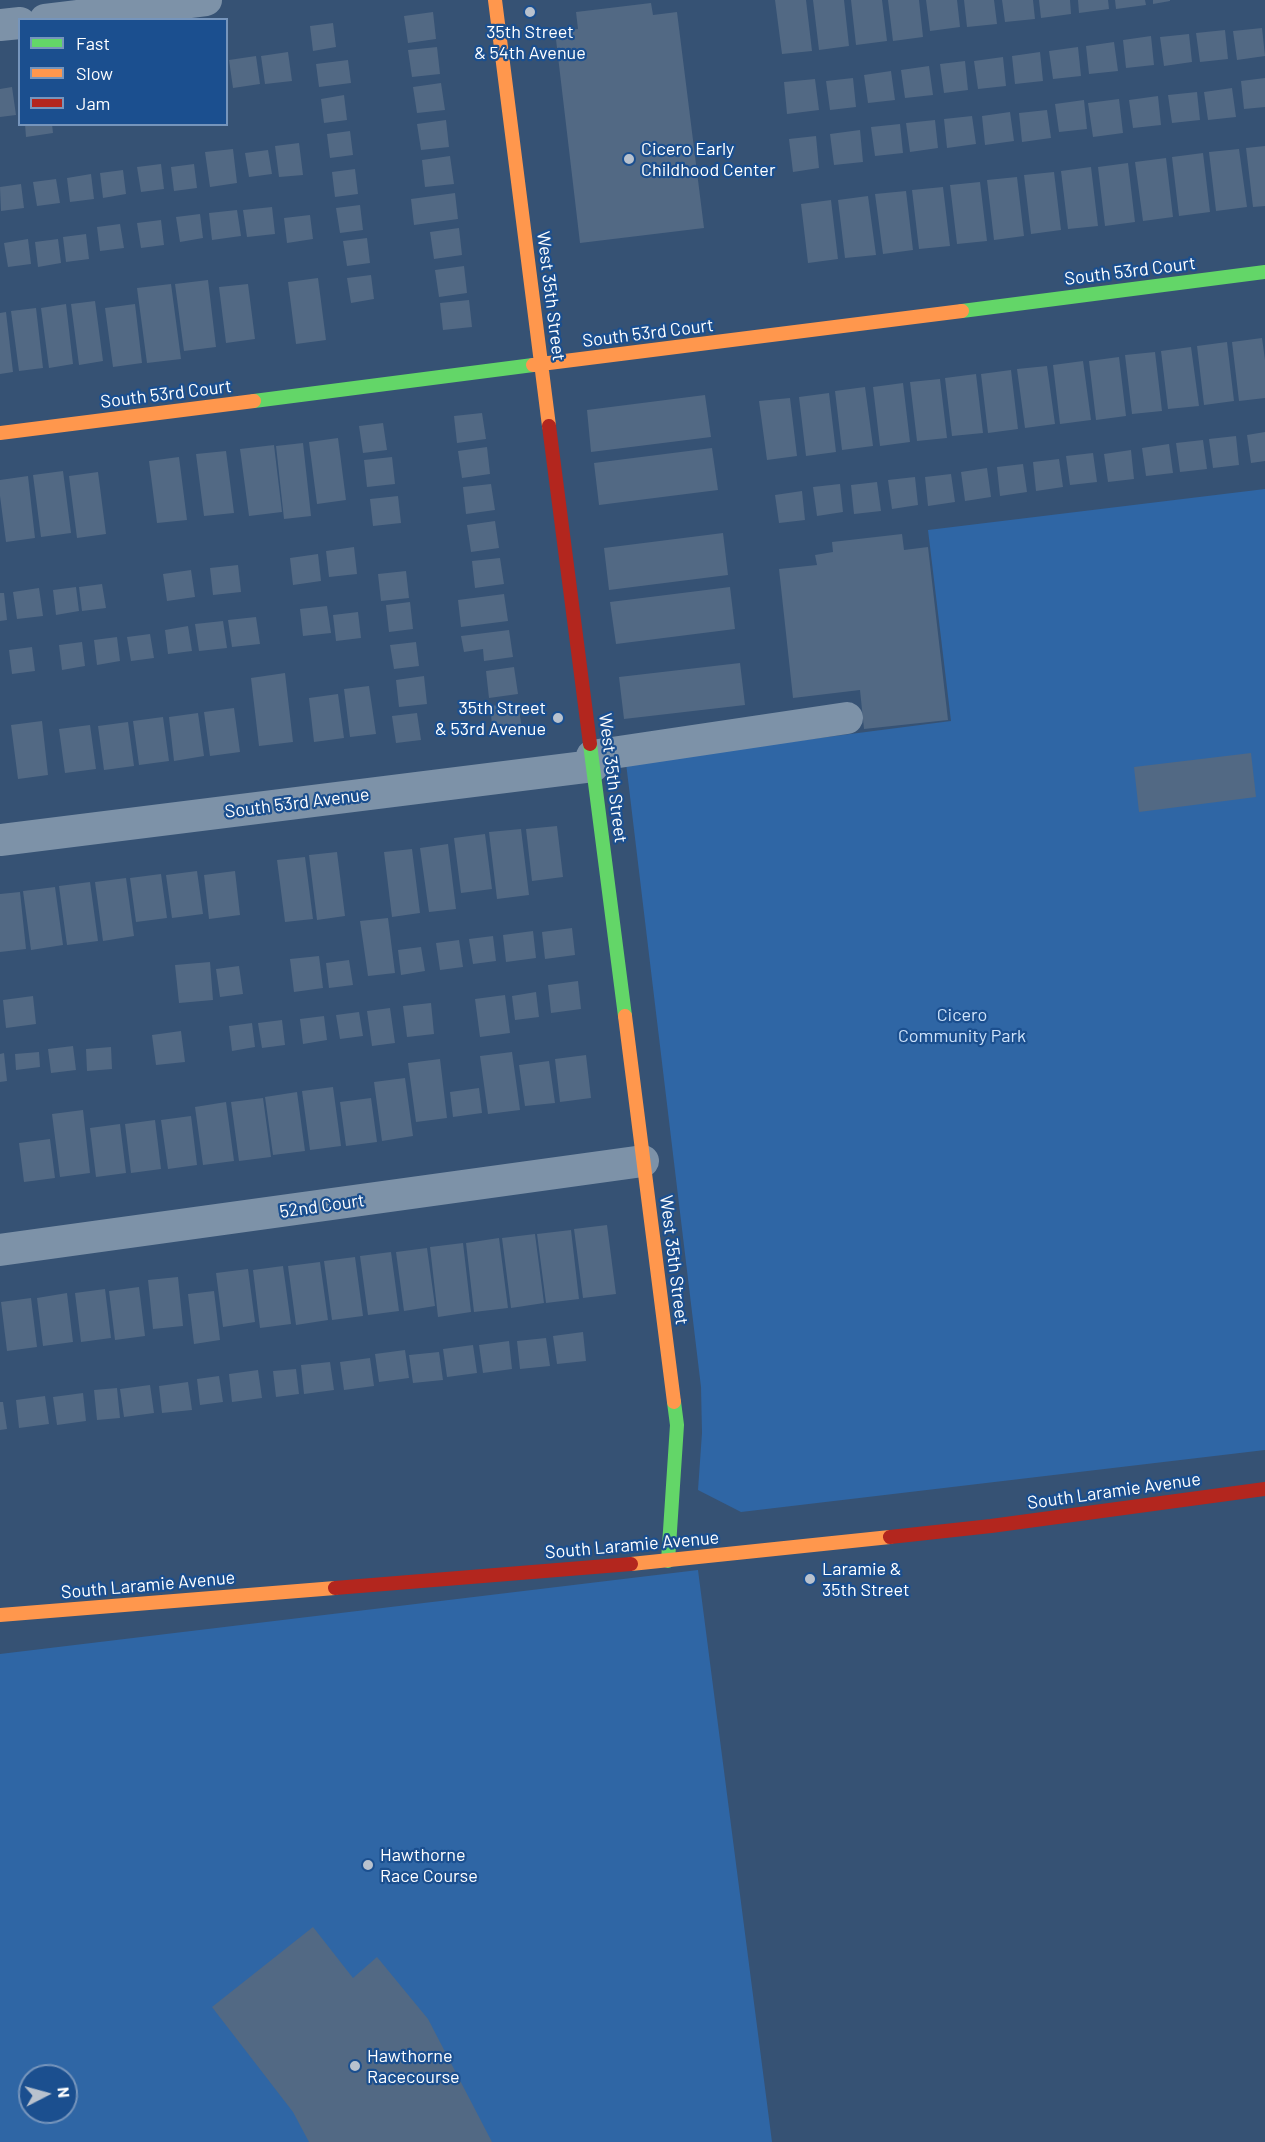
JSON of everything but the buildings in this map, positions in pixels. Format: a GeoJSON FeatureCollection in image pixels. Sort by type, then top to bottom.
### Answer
{"type":"FeatureCollection","features":[{"type":"Feature","properties":{"kind":"street"},"geometry":{"type":"LineString","coordinates":[[61,18],[206,0]]}},
{"type":"Feature","properties":{"kind":"street","name":"West 35th Street"},"geometry":{"type":"LineString","coordinates":[[495,0],[677,1425],[668,1561]]}},
{"type":"Feature","properties":{"kind":"street"},"geometry":{"type":"LineString","coordinates":[[0,25],[18,22]]}},
{"type":"Feature","properties":{"kind":"street","name":"South 53rd Court"},"geometry":{"type":"LineString","coordinates":[[0,433],[1265,272]]}},
{"type":"Feature","properties":{"kind":"street","name":"South 53rd Avenue"},"geometry":{"type":"LineString","coordinates":[[0,840],[592,761],[847,718]]}},
{"type":"Feature","properties":{"kind":"street","name":"52nd Court"},"geometry":{"type":"LineString","coordinates":[[0,1250],[644,1161]]}},
{"type":"Feature","properties":{"kind":"street","name":"South Laramie Avenue"},"geometry":{"type":"LineString","coordinates":[[0,1615],[668,1561],[991,1526],[1265,1489]]}},
{"type":"Feature","properties":{"kind":"green space","name":"Cicero Community Park"},"geometry":{"type":"Polygon","coordinates":[[[1265,489],[1265,1450],[741,1512],[698,1490],[702,1433],[701,1387],[626,763],[951,721],[928,530],[1265,489]]]}},
{"type":"Feature","properties":{"kind":"green space","name":"Hawthorne Race Course"},"geometry":{"type":"Polygon","coordinates":[[[698,1570],[772,2142],[0,2142],[0,1654],[698,1570]]]}},
{"type":"Feature","properties":{"kind":"traffic: fast"},"geometry":{"type":"LineString","coordinates":[[962,311],[1265,272]]}},
{"type":"Feature","properties":{"kind":"traffic: fast"},"geometry":{"type":"LineString","coordinates":[[254,401],[533,365]]}},
{"type":"Feature","properties":{"kind":"traffic: fast"},"geometry":{"type":"LineString","coordinates":[[590,744],[625,1016]]}},
{"type":"Feature","properties":{"kind":"traffic: fast"},"geometry":{"type":"LineString","coordinates":[[668,1561],[677,1425],[674,1402]]}},
{"type":"Feature","properties":{"kind":"traffic: slow"},"geometry":{"type":"LineString","coordinates":[[495,0],[549,426]]}},
{"type":"Feature","properties":{"kind":"traffic: slow"},"geometry":{"type":"LineString","coordinates":[[533,365],[962,311]]}},
{"type":"Feature","properties":{"kind":"traffic: slow"},"geometry":{"type":"LineString","coordinates":[[0,433],[254,401]]}},
{"type":"Feature","properties":{"kind":"traffic: slow"},"geometry":{"type":"LineString","coordinates":[[625,1016],[674,1402]]}},
{"type":"Feature","properties":{"kind":"traffic: slow"},"geometry":{"type":"LineString","coordinates":[[631,1564],[890,1537]]}},
{"type":"Feature","properties":{"kind":"traffic: slow"},"geometry":{"type":"LineString","coordinates":[[0,1615],[335,1588]]}},
{"type":"Feature","properties":{"kind":"traffic: jam"},"geometry":{"type":"LineString","coordinates":[[549,426],[590,744]]}},
{"type":"Feature","properties":{"kind":"traffic: jam"},"geometry":{"type":"LineString","coordinates":[[890,1537],[991,1526],[1265,1489]]}},
{"type":"Feature","properties":{"kind":"traffic: jam"},"geometry":{"type":"LineString","coordinates":[[335,1588],[631,1564]]}},
{"type":"Feature","properties":{"kind":"place","name":"35th Street & 54th Avenue"},"geometry":{"type":"Point","coordinates":[530,12]}},
{"type":"Feature","properties":{"kind":"place","name":"Cicero Early Childhood Center"},"geometry":{"type":"Point","coordinates":[629,159]}},
{"type":"Feature","properties":{"kind":"place","name":"35th Street & 53rd Avenue"},"geometry":{"type":"Point","coordinates":[558,718]}},
{"type":"Feature","properties":{"kind":"place","name":"Laramie & 35th Street"},"geometry":{"type":"Point","coordinates":[810,1579]}},
{"type":"Feature","properties":{"kind":"place","name":"Hawthorne Race Course"},"geometry":{"type":"Point","coordinates":[368,1865]}},
{"type":"Feature","properties":{"kind":"place","name":"Hawthorne Racecourse"},"geometry":{"type":"Point","coordinates":[355,2066]}}]}
